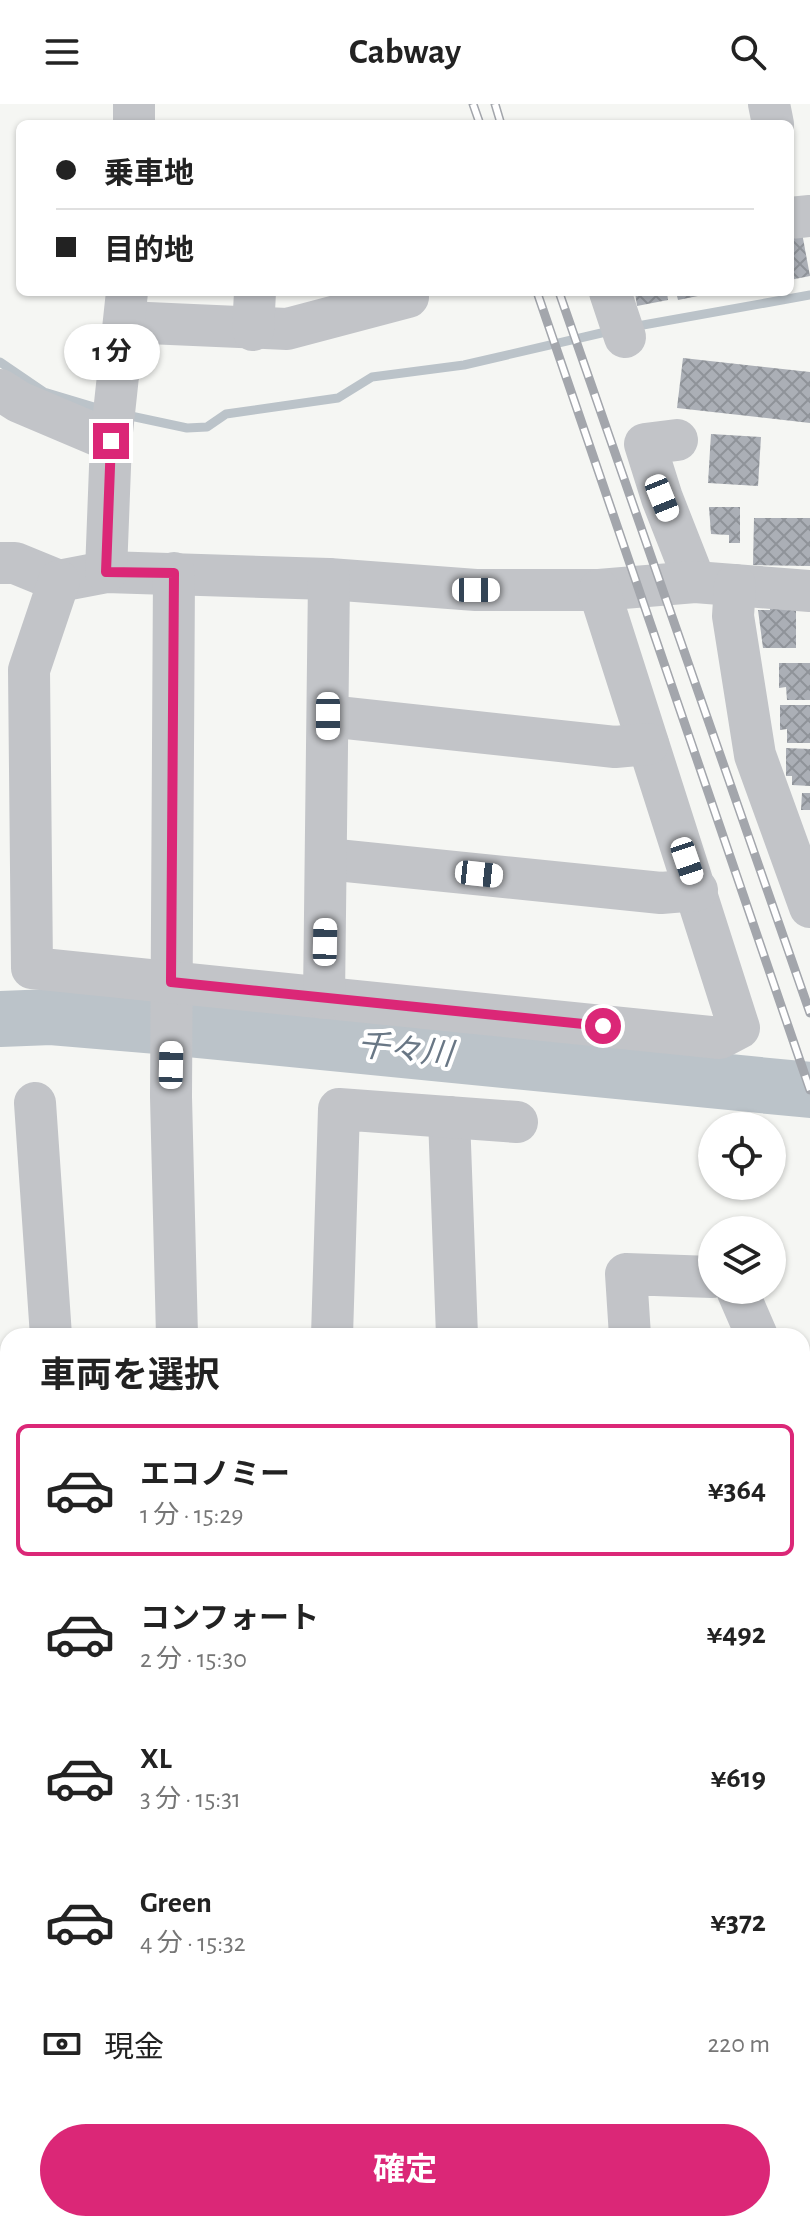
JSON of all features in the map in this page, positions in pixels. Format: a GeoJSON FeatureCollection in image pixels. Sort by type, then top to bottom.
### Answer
{"type":"FeatureCollection","features":[{"type":"Feature","properties":{"kind":"street"},"geometry":{"type":"LineString","coordinates":[[106,572],[111,441],[126,307],[254,311],[287,329],[408,296]]}},
{"type":"Feature","properties":{"kind":"street"},"geometry":{"type":"LineString","coordinates":[[0,390],[19,402],[111,441]]}},
{"type":"Feature","properties":{"kind":"street"},"geometry":{"type":"LineString","coordinates":[[677,440],[645,444],[662,498],[733,616],[755,755],[810,907]]}},
{"type":"Feature","properties":{"kind":"street"},"geometry":{"type":"LineString","coordinates":[[0,563],[15,563],[59,581],[106,572],[329,579],[476,590],[599,590],[715,583],[810,591]]}},
{"type":"Feature","properties":{"kind":"street"},"geometry":{"type":"LineString","coordinates":[[174,573],[171,1097],[177,1328]]}},
{"type":"Feature","properties":{"kind":"street"},"geometry":{"type":"LineString","coordinates":[[324,998],[329,579]]}},
{"type":"Feature","properties":{"kind":"street"},"geometry":{"type":"LineString","coordinates":[[59,581],[29,670],[32,968],[171,991],[324,998],[720,1038],[739,1028],[599,590]]}},
{"type":"Feature","properties":{"kind":"street"},"geometry":{"type":"LineString","coordinates":[[328,716],[615,747],[648,744]]}},
{"type":"Feature","properties":{"kind":"street"},"geometry":{"type":"LineString","coordinates":[[327,859],[661,893],[697,890]]}},
{"type":"Feature","properties":{"kind":"street"},"geometry":{"type":"LineString","coordinates":[[35,1103],[50,1328]]}},
{"type":"Feature","properties":{"kind":"street"},"geometry":{"type":"LineString","coordinates":[[332,1328],[339,1109],[517,1122]]}},
{"type":"Feature","properties":{"kind":"street"},"geometry":{"type":"LineString","coordinates":[[449,1117],[457,1328]]}},
{"type":"Feature","properties":{"kind":"street"},"geometry":{"type":"LineString","coordinates":[[629,1328],[626,1274],[698,1277]]}},
{"type":"Feature","properties":{"kind":"street"},"geometry":{"type":"LineString","coordinates":[[743,1304],[754,1328]]}},
{"type":"Feature","properties":{"kind":"building"},"geometry":{"type":"Polygon","coordinates":[[[802,233],[810,276],[794,279],[794,234],[802,233]]]}},
{"type":"Feature","properties":{"kind":"building"},"geometry":{"type":"Polygon","coordinates":[[[636,296],[668,296],[668,300],[637,306],[636,296]]]}},
{"type":"Feature","properties":{"kind":"building"},"geometry":{"type":"Polygon","coordinates":[[[677,296],[698,296],[678,300],[677,296]]]}},
{"type":"Feature","properties":{"kind":"building"},"geometry":{"type":"Polygon","coordinates":[[[683,358],[810,372],[810,423],[677,408],[683,358]]]}},
{"type":"Feature","properties":{"kind":"building"},"geometry":{"type":"Polygon","coordinates":[[[711,434],[761,437],[758,486],[708,483],[711,434]]]}},
{"type":"Feature","properties":{"kind":"building"},"geometry":{"type":"Polygon","coordinates":[[[709,507],[740,507],[740,543],[729,543],[729,535],[711,534],[709,507]]]}},
{"type":"Feature","properties":{"kind":"building"},"geometry":{"type":"Polygon","coordinates":[[[754,518],[810,518],[810,566],[753,565],[754,518]]]}},
{"type":"Feature","properties":{"kind":"building"},"geometry":{"type":"Polygon","coordinates":[[[770,604],[796,604],[796,648],[763,648],[758,610],[770,610],[770,604]]]}},
{"type":"Feature","properties":{"kind":"building"},"geometry":{"type":"Polygon","coordinates":[[[779,663],[810,663],[810,700],[787,700],[786,687],[779,688],[779,663]]]}},
{"type":"Feature","properties":{"kind":"building"},"geometry":{"type":"Polygon","coordinates":[[[780,705],[810,705],[810,743],[787,743],[787,729],[780,730],[780,705]]]}},
{"type":"Feature","properties":{"kind":"building"},"geometry":{"type":"Polygon","coordinates":[[[786,748],[810,749],[810,786],[792,785],[792,776],[786,776],[786,748]]]}},
{"type":"Feature","properties":{"kind":"building"},"geometry":{"type":"Polygon","coordinates":[[[802,793],[810,793],[810,810],[801,810],[802,793]]]}},
{"type":"Feature","properties":{"kind":"waterway"},"geometry":{"type":"LineString","coordinates":[[632,327],[810,295]]}},
{"type":"Feature","properties":{"kind":"waterway"},"geometry":{"type":"LineString","coordinates":[[126,415],[187,428],[207,427],[226,414],[338,398],[372,377],[464,365],[610,331]]}},
{"type":"Feature","properties":{"kind":"waterway"},"geometry":{"type":"LineString","coordinates":[[0,362],[44,392],[104,410]]}},
{"type":"Feature","properties":{"kind":"waterway","name":"千々川"},"geometry":{"type":"LineString","coordinates":[[0,1019],[51,1017],[158,1026],[810,1090]]}},
{"type":"Feature","properties":{"kind":"railway"},"geometry":{"type":"LineString","coordinates":[[473,104],[479,120]]}},
{"type":"Feature","properties":{"kind":"railway"},"geometry":{"type":"LineString","coordinates":[[495,104],[500,120]]}},
{"type":"Feature","properties":{"kind":"railway"},"geometry":{"type":"LineString","coordinates":[[538,296],[810,1090]]}},
{"type":"Feature","properties":{"kind":"railway"},"geometry":{"type":"LineString","coordinates":[[560,296],[810,1013]]}},
{"type":"Feature","properties":{"kind":"route"},"geometry":{"type":"LineString","coordinates":[[111,441],[106,572],[174,573],[171,982],[603,1026]]}}]}
